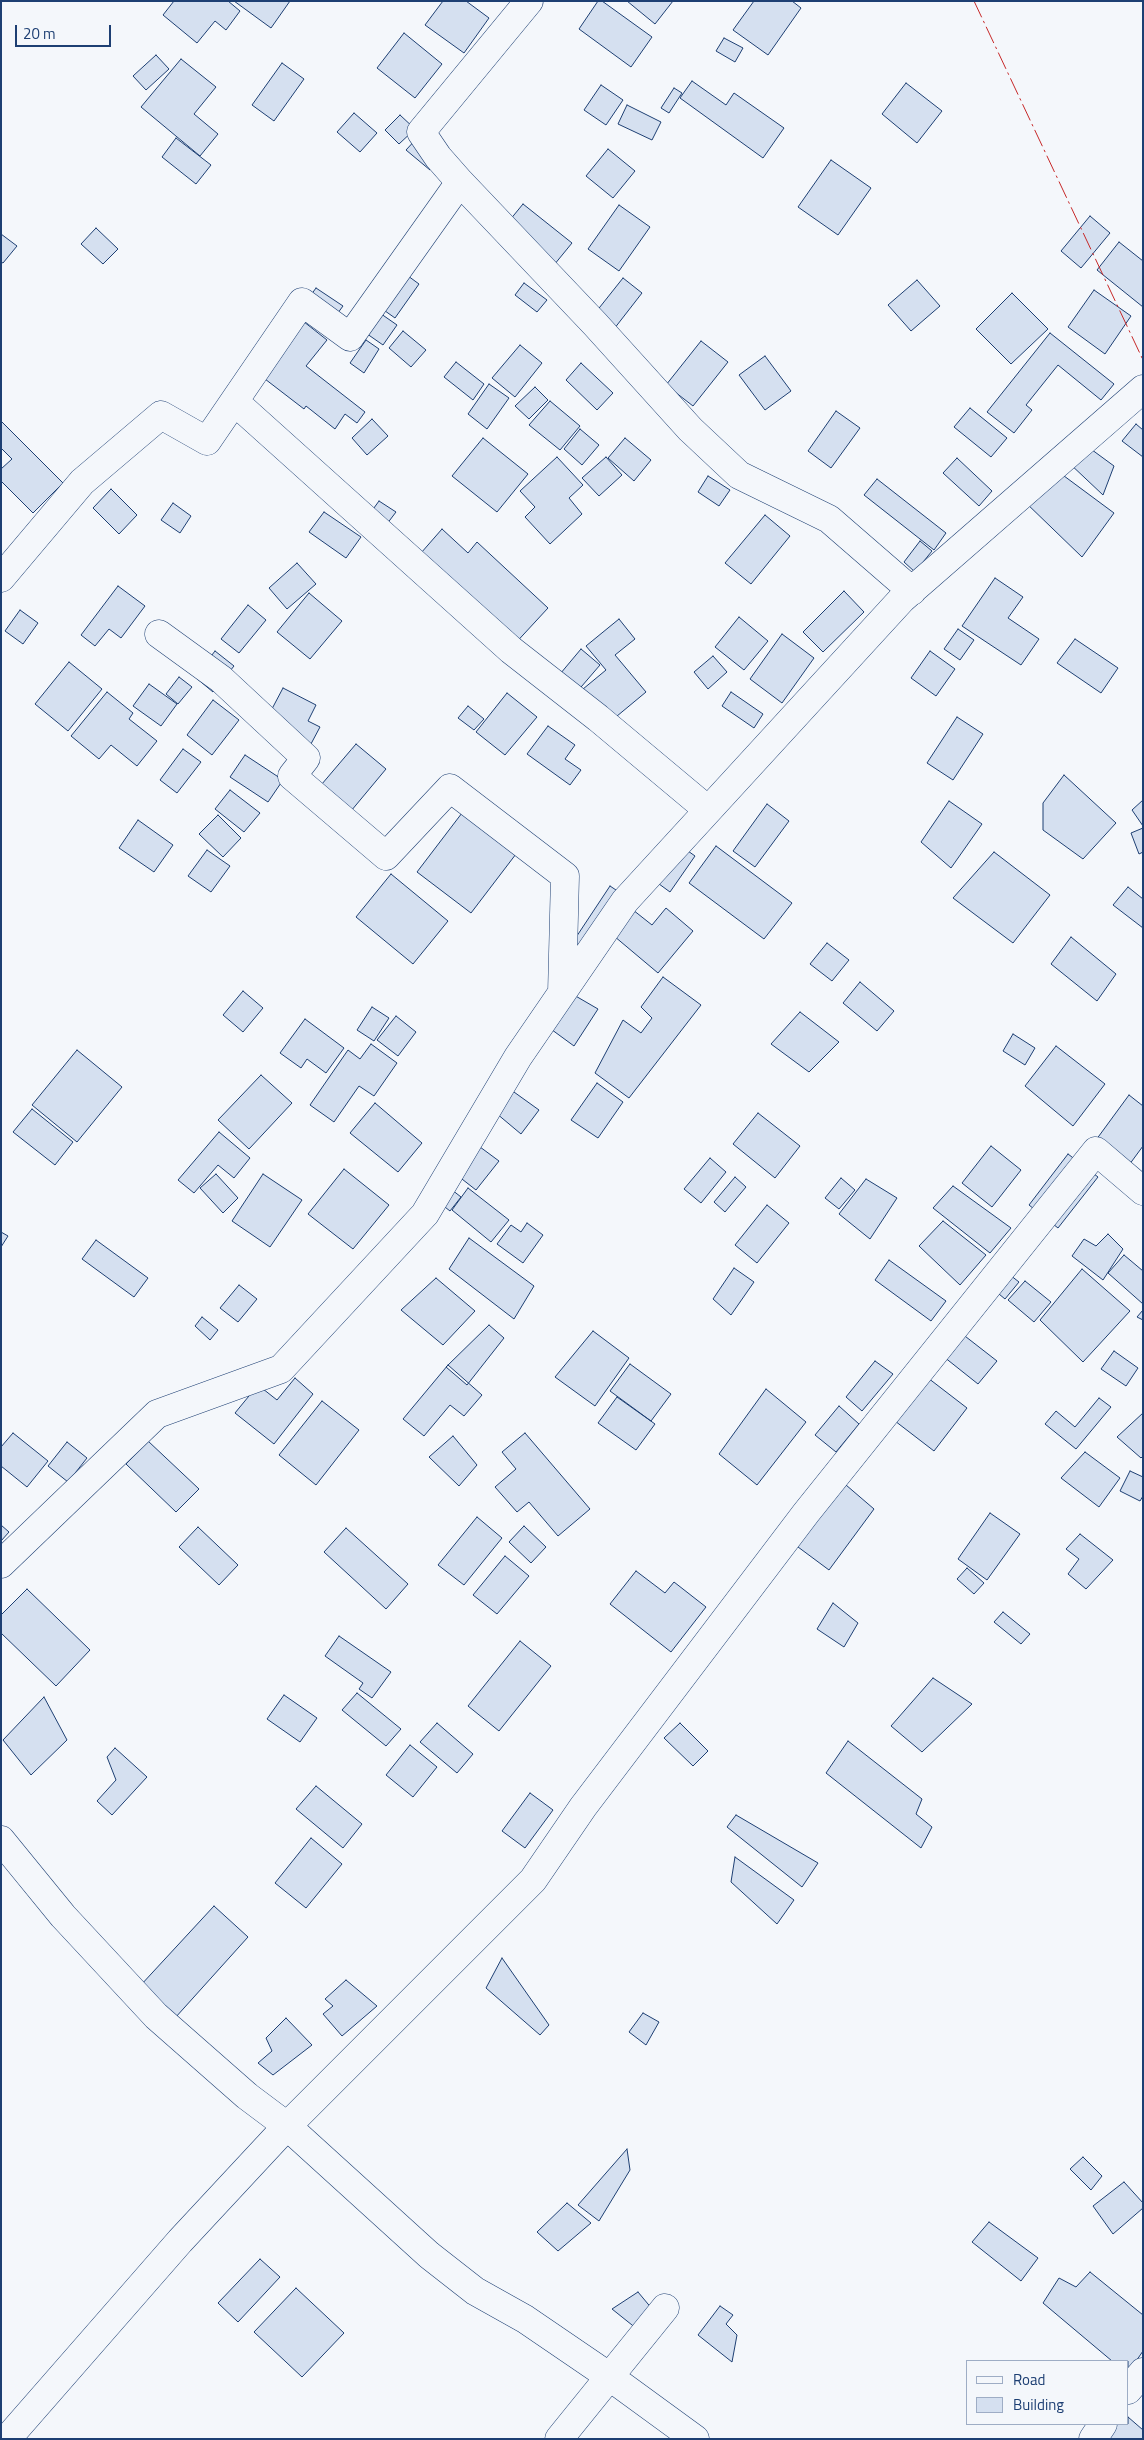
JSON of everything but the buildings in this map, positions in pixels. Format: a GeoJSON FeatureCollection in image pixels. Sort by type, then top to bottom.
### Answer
{"type":"FeatureCollection","features":[{"type":"Feature","properties":{"kind":"street"},"geometry":{"type":"LineString","coordinates":[[529,1],[421,132],[438,157],[460,182],[595,324],[690,429],[739,475],[829,519],[912,591]]}},
{"type":"Feature","properties":{"kind":"street"},"geometry":{"type":"LineString","coordinates":[[1,578],[82,482],[161,415],[207,441],[302,302],[350,338],[460,182]]}},
{"type":"Feature","properties":{"kind":"street"},"geometry":{"type":"LineString","coordinates":[[1,1564],[157,1414],[281,1369],[425,1214],[518,1057],[625,901],[912,591],[1143,389]]}},
{"type":"Feature","properties":{"kind":"street"},"geometry":{"type":"LineString","coordinates":[[234,402],[511,650],[598,718],[708,810]]}},
{"type":"Feature","properties":{"kind":"street"},"geometry":{"type":"LineString","coordinates":[[159,634],[221,679],[306,758],[292,776],[386,856],[450,788],[565,876],[562,992]]}},
{"type":"Feature","properties":{"kind":"street"},"geometry":{"type":"LineString","coordinates":[[7,2439],[180,2241],[287,2126],[533,1880],[583,1807],[806,1514],[1096,1151],[1143,1191]]}},
{"type":"Feature","properties":{"kind":"street"},"geometry":{"type":"LineString","coordinates":[[1,1840],[62,1916],[156,2016],[247,2096],[287,2126],[429,2254],[475,2291],[525,2319],[610,2377],[694,2439]]}},
{"type":"Feature","properties":{"kind":"street"},"geometry":{"type":"LineString","coordinates":[[559,2439],[665,2308]]}},
{"type":"Feature","properties":{"kind":"street"},"geometry":{"type":"LineString","coordinates":[[1129,2389],[1143,2372]]}},
{"type":"Feature","properties":{"kind":"street"},"geometry":{"type":"LineString","coordinates":[[1092,2439],[1102,2425]]}},
{"type":"Feature","properties":{"kind":"power"},"geometry":{"type":"LineString","coordinates":[[974,1],[1143,360]]}}]}
